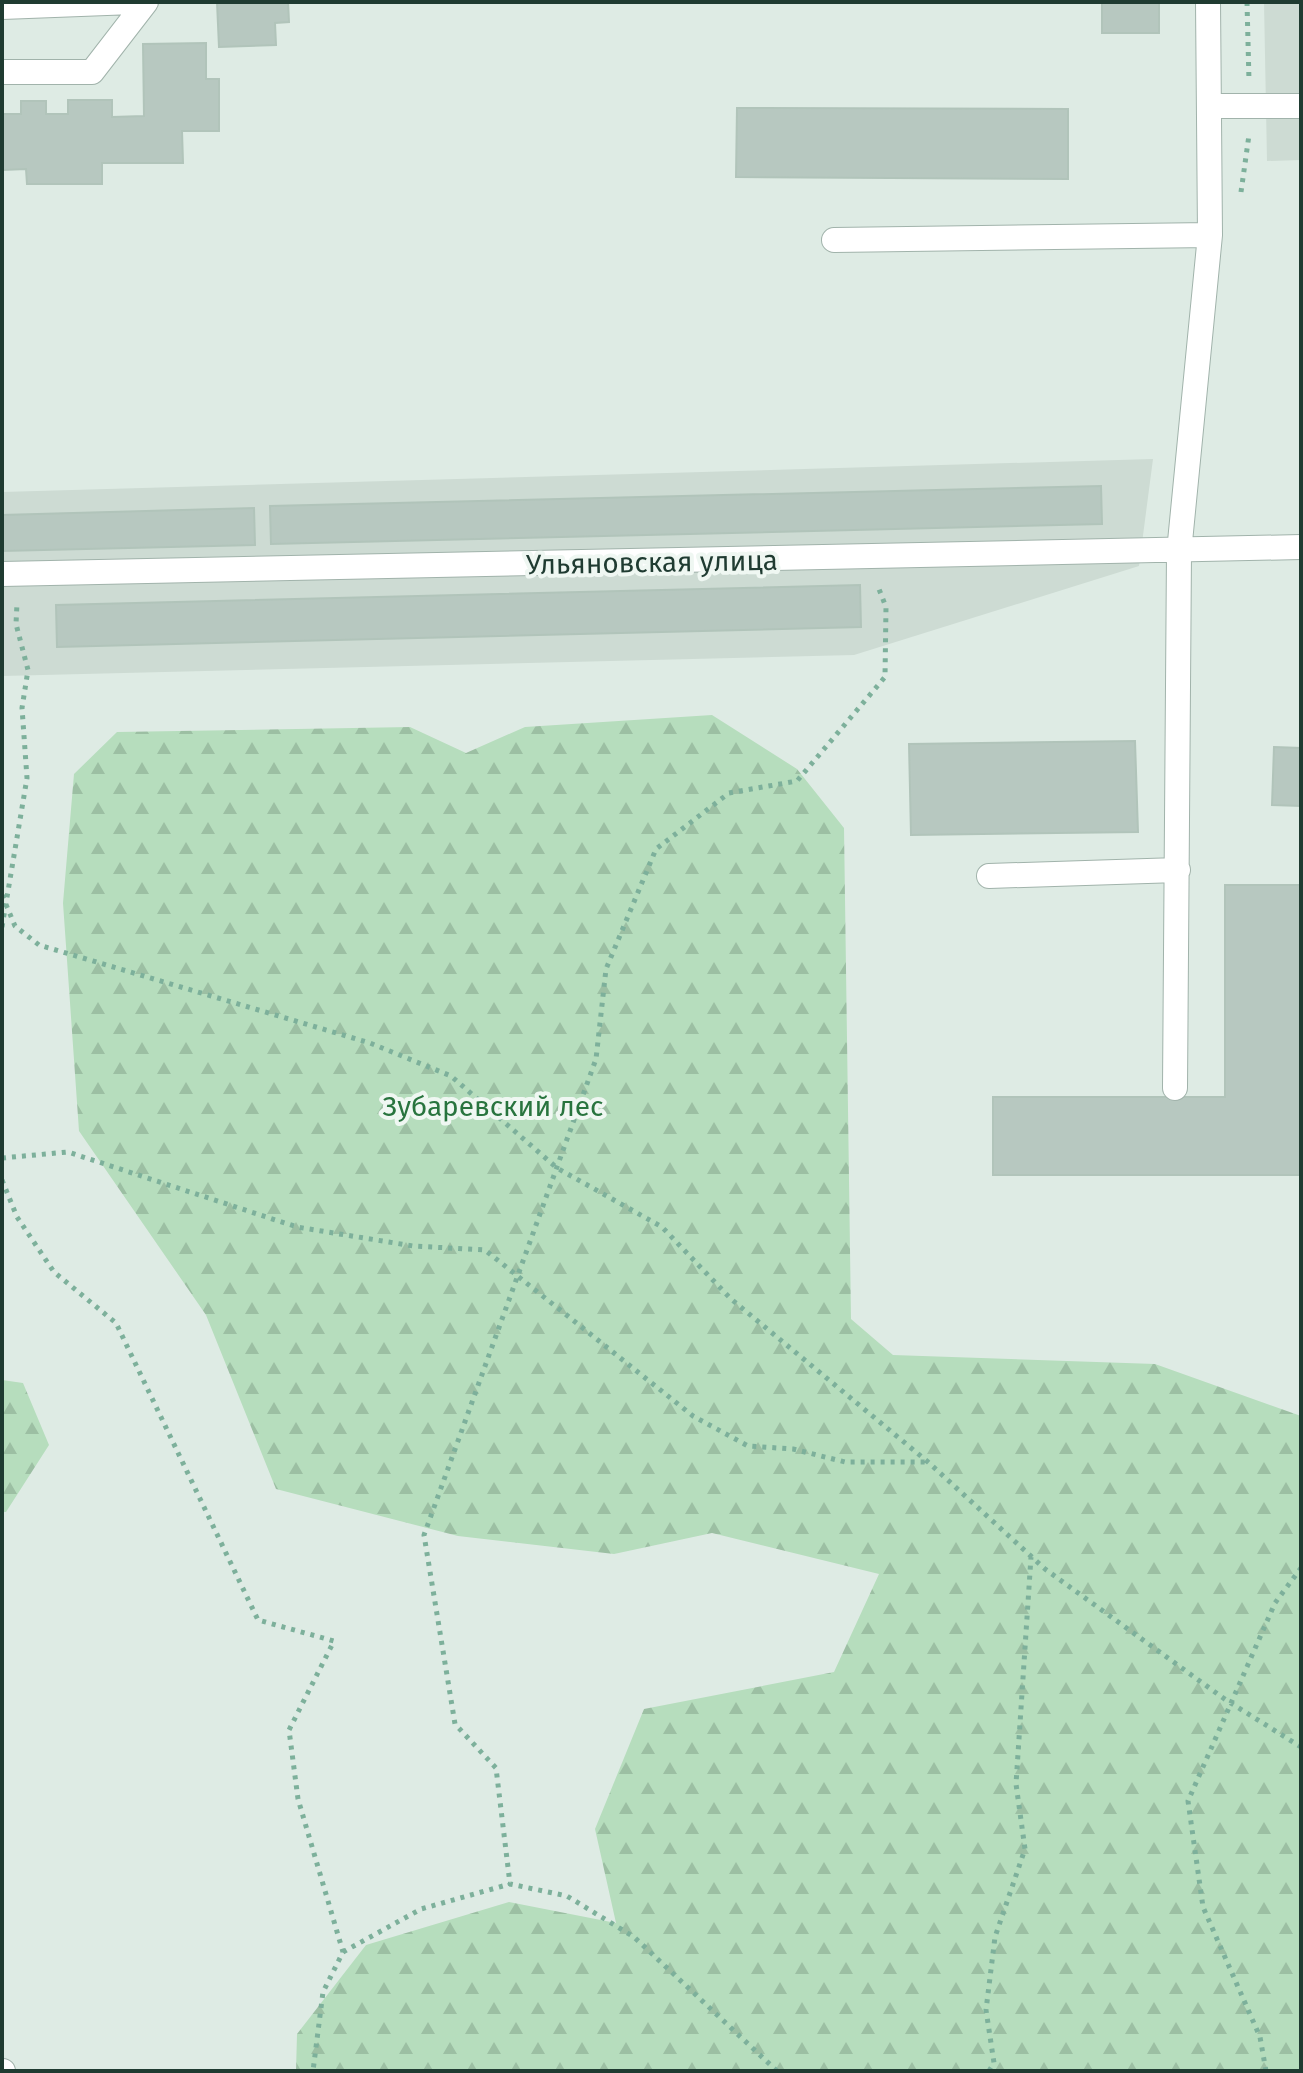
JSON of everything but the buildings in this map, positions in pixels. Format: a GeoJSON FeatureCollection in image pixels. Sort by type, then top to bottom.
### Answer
{"type":"FeatureCollection","features":[{"type":"Feature","properties":{"kind":"street"},"geometry":{"type":"LineString","coordinates":[[2,72],[92,72],[146,2]]}},
{"type":"Feature","properties":{"kind":"street"},"geometry":{"type":"LineString","coordinates":[[1175,1088],[1179,552],[1210,235],[1208,2]]}},
{"type":"Feature","properties":{"kind":"street"},"geometry":{"type":"LineString","coordinates":[[2,7],[122,3]]}},
{"type":"Feature","properties":{"kind":"street"},"geometry":{"type":"LineString","coordinates":[[1209,106],[1301,106]]}},
{"type":"Feature","properties":{"kind":"street"},"geometry":{"type":"LineString","coordinates":[[834,240],[1210,235]]}},
{"type":"Feature","properties":{"kind":"street","name":"Ульяновская улица"},"geometry":{"type":"LineString","coordinates":[[10,574],[1179,552],[1301,547]]}},
{"type":"Feature","properties":{"kind":"street"},"geometry":{"type":"LineString","coordinates":[[989,876],[1178,870]]}},
{"type":"Feature","properties":{"kind":"path"},"geometry":{"type":"LineString","coordinates":[[510,1884],[496,1768],[455,1724],[424,1535],[596,1059],[606,969],[656,849],[729,793],[797,781],[885,677],[886,607],[866,558]]}},
{"type":"Feature","properties":{"kind":"path"},"geometry":{"type":"LineString","coordinates":[[2,927],[27,778],[22,708],[28,670],[16,624],[10,574]]}},
{"type":"Feature","properties":{"kind":"path"},"geometry":{"type":"LineString","coordinates":[[2,895],[15,926],[39,945],[370,1043],[451,1076],[557,1168],[662,1227],[731,1299],[928,1462],[1031,1556],[1231,1703],[1301,1747]]}},
{"type":"Feature","properties":{"kind":"path"},"geometry":{"type":"LineString","coordinates":[[2,1158],[68,1152],[297,1227],[413,1246],[485,1250],[693,1416],[748,1446],[793,1449],[845,1462],[928,1462]]}},
{"type":"Feature","properties":{"kind":"path"},"geometry":{"type":"LineString","coordinates":[[2,1180],[17,1217],[54,1272],[116,1323],[258,1620],[334,1641],[289,1730],[298,1799],[343,1952]]}},
{"type":"Feature","properties":{"kind":"path"},"geometry":{"type":"LineString","coordinates":[[989,2071],[994,2063],[986,2010],[995,1937],[1025,1849],[1016,1784],[1031,1556]]}},
{"type":"Feature","properties":{"kind":"path"},"geometry":{"type":"LineString","coordinates":[[1266,2071],[1260,2037],[1203,1907],[1188,1801],[1275,1603],[1301,1568]]}},
{"type":"Feature","properties":{"kind":"path"},"geometry":{"type":"LineString","coordinates":[[313,2071],[323,1992],[343,1952],[421,1909],[510,1884],[567,1896],[634,1937],[777,2071]]}},
{"type":"Feature","properties":{"kind":"shaded area"},"geometry":{"type":"Polygon","coordinates":[[[1264,2],[1301,2],[1301,160],[1267,161],[1264,2]]]}},
{"type":"Feature","properties":{"kind":"shaded area"},"geometry":{"type":"Polygon","coordinates":[[[1153,459],[1139,566],[854,655],[2,676],[2,492],[1153,459]]]}},
{"type":"Feature","properties":{"kind":"green space","name":"Зубаревский лес"},"geometry":{"type":"Polygon","coordinates":[[[712,715],[797,769],[844,828],[851,1319],[893,1355],[1155,1364],[1301,1416],[1301,2071],[296,2071],[297,2034],[366,1945],[509,1902],[616,1923],[595,1829],[644,1709],[834,1672],[879,1574],[712,1533],[614,1554],[458,1536],[276,1489],[206,1315],[79,1131],[63,903],[74,774],[117,732],[410,727],[466,753],[525,727],[712,715]]]}},
{"type":"Feature","properties":{"kind":"green space"},"geometry":{"type":"Polygon","coordinates":[[[2,1380],[23,1383],[49,1445],[6,1512],[2,1512],[2,1380]]]}}]}
